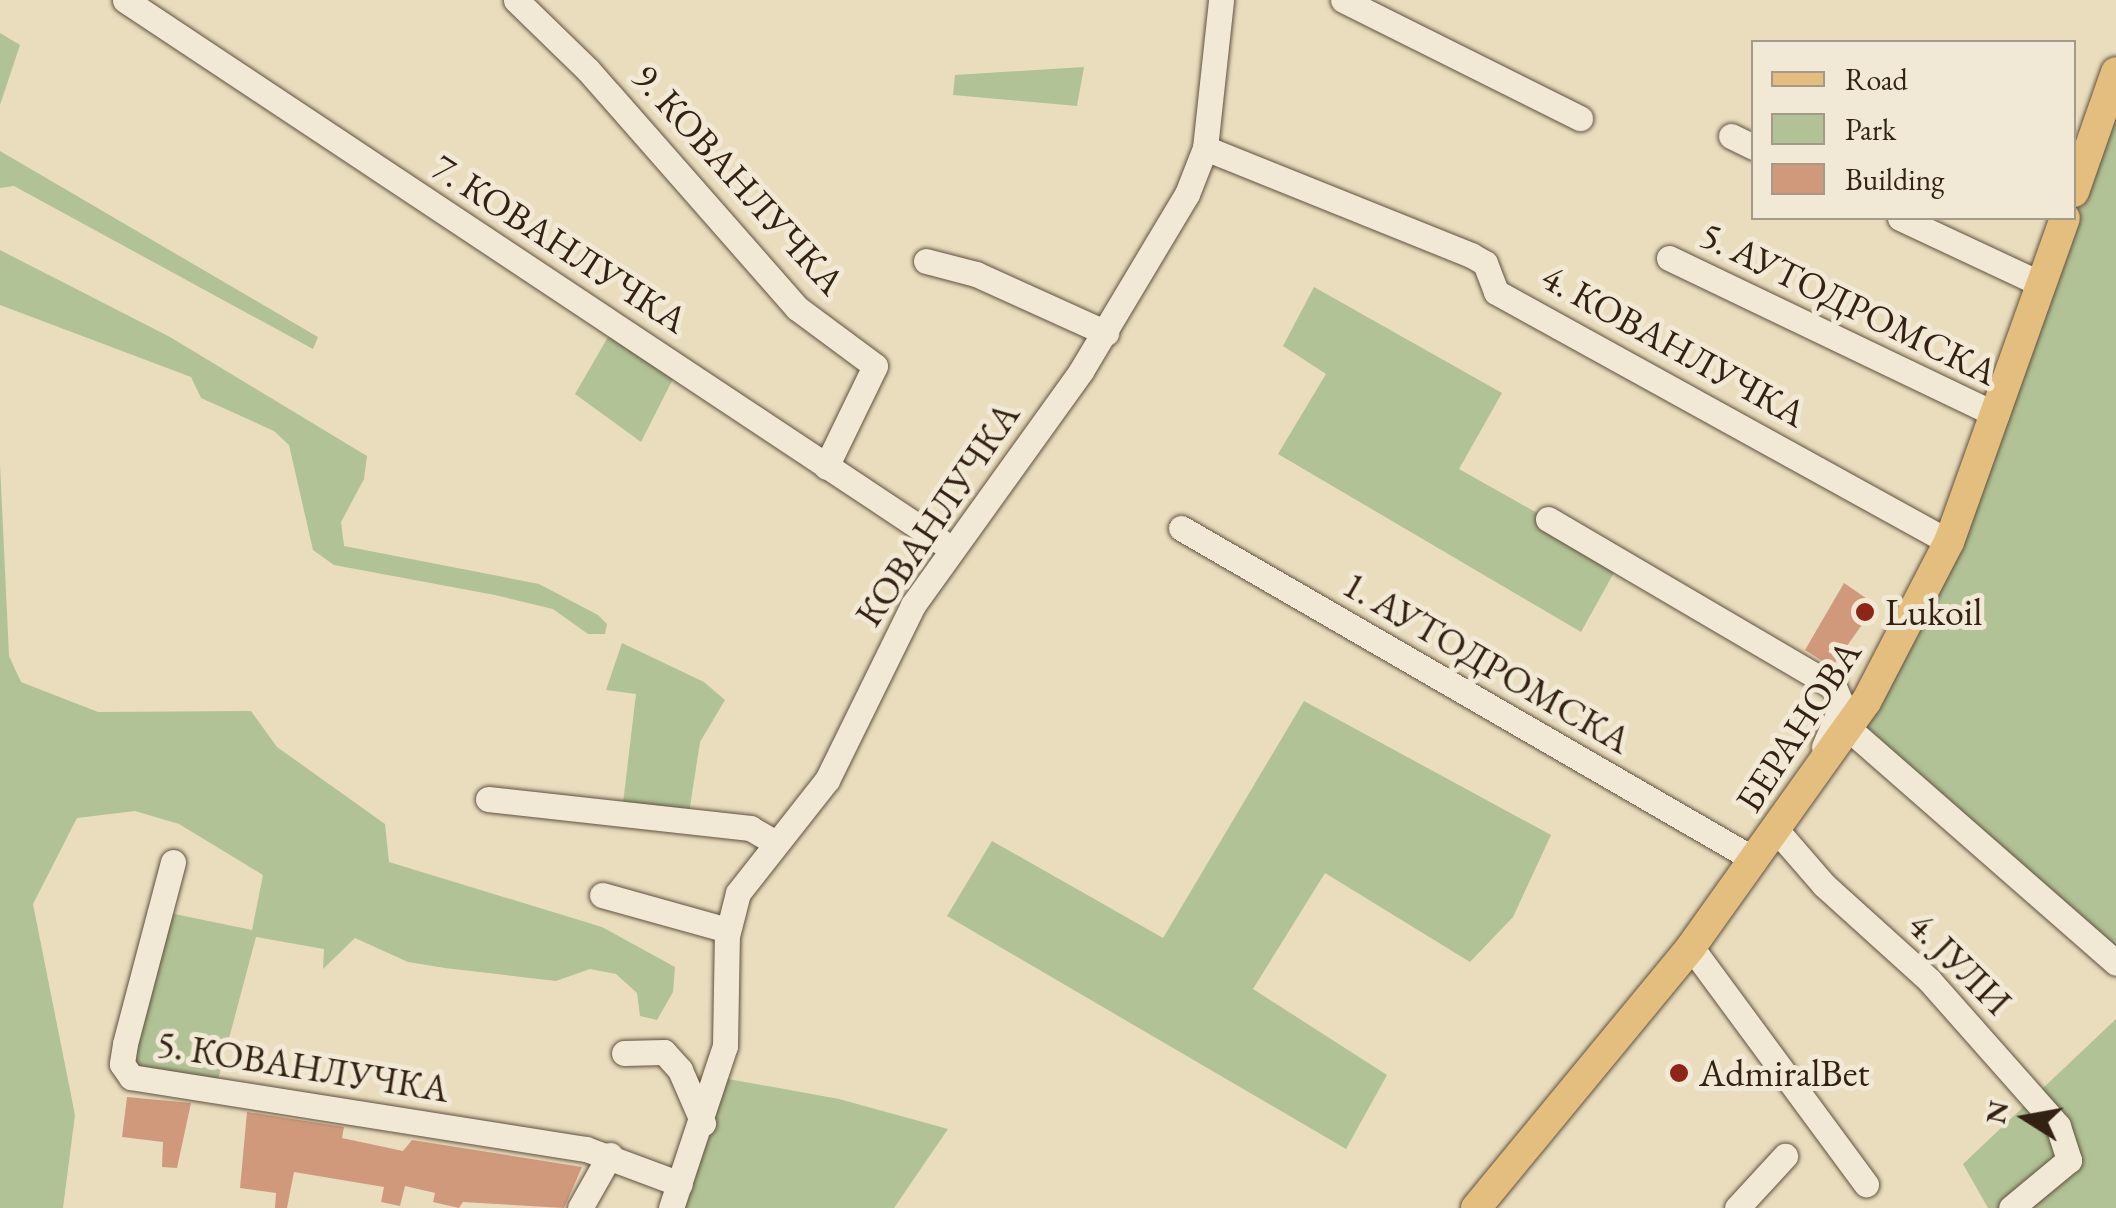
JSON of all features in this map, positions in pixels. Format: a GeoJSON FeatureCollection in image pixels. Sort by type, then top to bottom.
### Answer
{"type":"FeatureCollection","features":[{"type":"Feature","properties":{"kind":"main road"},"geometry":{"type":"LineString","coordinates":[[2076,186],[2116,72]]}},
{"type":"Feature","properties":{"kind":"main road","name":"БЕРАНОВА"},"geometry":{"type":"LineString","coordinates":[[1476,1208],[1691,948],[1849,729],[1918,611],[1949,542],[2064,220]]}},
{"type":"Feature","properties":{"kind":"street","name":"7. КОВАНЛУЧКА"},"geometry":{"type":"LineString","coordinates":[[126,0],[952,549]]}},
{"type":"Feature","properties":{"kind":"street","name":"9. КОВАНЛУЧКА"},"geometry":{"type":"LineString","coordinates":[[516,0],[588,70],[797,308],[875,366],[826,467]]}},
{"type":"Feature","properties":{"kind":"street","name":"КОВАНЛУЧКА"},"geometry":{"type":"LineString","coordinates":[[675,1196],[703,1123],[724,1046],[728,930],[738,893],[827,780],[913,604],[1106,333],[1187,194],[1205,148],[1220,0]]}},
{"type":"Feature","properties":{"kind":"street"},"geometry":{"type":"LineString","coordinates":[[1344,0],[1580,118]]}},
{"type":"Feature","properties":{"kind":"street","name":"4. КОВАНЛУЧКА"},"geometry":{"type":"LineString","coordinates":[[1205,148],[1486,263],[1496,292],[1949,542]]}},
{"type":"Feature","properties":{"kind":"street"},"geometry":{"type":"LineString","coordinates":[[1904,220],[2041,284]]}},
{"type":"Feature","properties":{"kind":"street","name":"5. АУТОДРОМСКА"},"geometry":{"type":"LineString","coordinates":[[1669,258],[1996,415]]}},
{"type":"Feature","properties":{"kind":"street"},"geometry":{"type":"LineString","coordinates":[[926,261],[976,274],[1106,333]]}},
{"type":"Feature","properties":{"kind":"street"},"geometry":{"type":"LineString","coordinates":[[1548,519],[1834,687],[1842,705],[1784,823]]}},
{"type":"Feature","properties":{"kind":"street","name":"1. АУТОДРОМСКА"},"geometry":{"type":"LineString","coordinates":[[1181,528],[1755,860]]}},
{"type":"Feature","properties":{"kind":"street"},"geometry":{"type":"LineString","coordinates":[[1849,729],[2116,963]]}},
{"type":"Feature","properties":{"kind":"street"},"geometry":{"type":"LineString","coordinates":[[488,798],[750,828],[776,843]]}},
{"type":"Feature","properties":{"kind":"street","name":"4. ЈУЛИ"},"geometry":{"type":"LineString","coordinates":[[1784,823],[2000,1057],[2058,1126],[2069,1160],[2011,1208]]}},
{"type":"Feature","properties":{"kind":"street","name":"5. КОВАНЛУЧКА"},"geometry":{"type":"LineString","coordinates":[[173,862],[122,1056],[131,1076],[610,1155],[675,1196]]}},
{"type":"Feature","properties":{"kind":"street"},"geometry":{"type":"LineString","coordinates":[[602,895],[728,930]]}},
{"type":"Feature","properties":{"kind":"street"},"geometry":{"type":"LineString","coordinates":[[1691,948],[1866,1184]]}},
{"type":"Feature","properties":{"kind":"street"},"geometry":{"type":"LineString","coordinates":[[624,1053],[664,1052],[680,1070],[703,1123]]}},
{"type":"Feature","properties":{"kind":"street"},"geometry":{"type":"LineString","coordinates":[[580,1208],[610,1155]]}},
{"type":"Feature","properties":{"kind":"street"},"geometry":{"type":"LineString","coordinates":[[1736,1208],[1785,1156]]}},
{"type":"Feature","properties":{"kind":"green space"},"geometry":{"type":"Polygon","coordinates":[[[0,33],[20,45],[0,105],[0,33]]]}},
{"type":"Feature","properties":{"kind":"green space"},"geometry":{"type":"Polygon","coordinates":[[[1084,67],[1077,106],[953,95],[955,75],[1084,67]]]}},
{"type":"Feature","properties":{"kind":"green space"},"geometry":{"type":"Polygon","coordinates":[[[2116,72],[2116,963],[1849,729],[1919,611],[2062,220],[2076,220],[2076,181],[2116,72]]]}},
{"type":"Feature","properties":{"kind":"green space"},"geometry":{"type":"Polygon","coordinates":[[[0,151],[318,337],[313,349],[14,186],[0,188],[0,151]]]}},
{"type":"Feature","properties":{"kind":"green space"},"geometry":{"type":"Polygon","coordinates":[[[0,250],[170,337],[367,456],[364,479],[341,522],[344,546],[539,584],[598,615],[607,624],[605,634],[588,634],[553,609],[334,565],[313,550],[289,445],[274,431],[201,398],[191,377],[0,305],[0,250]]]}},
{"type":"Feature","properties":{"kind":"green space"},"geometry":{"type":"Polygon","coordinates":[[[1314,287],[1502,393],[1459,469],[1621,560],[1581,632],[1278,454],[1326,374],[1283,346],[1314,287]]]}},
{"type":"Feature","properties":{"kind":"green space"},"geometry":{"type":"Polygon","coordinates":[[[615,325],[679,367],[641,442],[575,394],[615,325]]]}},
{"type":"Feature","properties":{"kind":"green space"},"geometry":{"type":"Polygon","coordinates":[[[0,464],[9,656],[21,682],[98,712],[251,711],[277,747],[385,824],[389,862],[602,927],[675,967],[673,992],[657,1020],[640,1016],[637,993],[616,974],[590,969],[556,981],[445,968],[408,962],[355,938],[323,969],[324,949],[256,937],[215,1091],[131,1077],[160,911],[252,930],[263,875],[179,824],[135,811],[77,818],[33,904],[75,1115],[63,1208],[0,1208],[0,464]]]}},
{"type":"Feature","properties":{"kind":"green space"},"geometry":{"type":"Polygon","coordinates":[[[622,643],[704,682],[725,700],[700,742],[688,820],[622,812],[636,694],[606,690],[622,643]]]}},
{"type":"Feature","properties":{"kind":"green space"},"geometry":{"type":"Polygon","coordinates":[[[1304,701],[1551,835],[1513,917],[1470,962],[1325,873],[1253,989],[1387,1075],[1346,1149],[947,916],[992,841],[1163,938],[1304,701]]]}},
{"type":"Feature","properties":{"kind":"green space"},"geometry":{"type":"Polygon","coordinates":[[[2116,1019],[2116,1208],[1988,1208],[1963,1164],[2116,1019]]]}},
{"type":"Feature","properties":{"kind":"green space"},"geometry":{"type":"Polygon","coordinates":[[[717,1077],[839,1099],[948,1129],[894,1208],[678,1208],[717,1077]]]}},
{"type":"Feature","properties":{"kind":"building"},"geometry":{"type":"Polygon","coordinates":[[[1844,583],[1876,605],[1832,667],[1805,650],[1844,583]]]}},
{"type":"Feature","properties":{"kind":"building"},"geometry":{"type":"Polygon","coordinates":[[[127,1097],[191,1103],[177,1168],[162,1167],[163,1142],[122,1137],[127,1097]]]}},
{"type":"Feature","properties":{"kind":"building"},"geometry":{"type":"Polygon","coordinates":[[[247,1112],[344,1127],[342,1138],[403,1151],[412,1140],[582,1167],[564,1208],[463,1202],[459,1208],[433,1202],[435,1193],[405,1186],[400,1206],[381,1202],[384,1187],[294,1172],[287,1208],[275,1208],[276,1193],[240,1188],[247,1112]]]}},
{"type":"Feature","properties":{"kind":"place","name":"Lukoil"},"geometry":{"type":"Point","coordinates":[1865,612]}},
{"type":"Feature","properties":{"kind":"place","name":"AdmiralBet"},"geometry":{"type":"Point","coordinates":[1679,1073]}}]}
